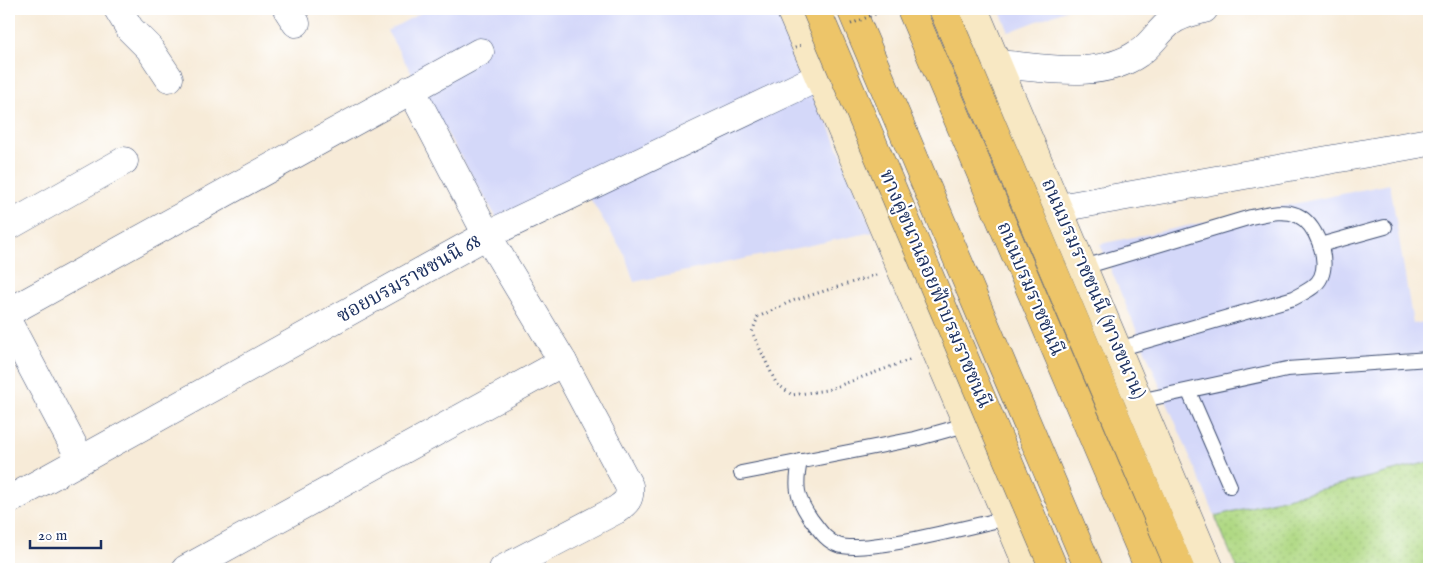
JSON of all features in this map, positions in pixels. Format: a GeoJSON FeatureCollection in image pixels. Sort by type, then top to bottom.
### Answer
{"type":"FeatureCollection","features":[{"type":"Feature","properties":{"kind":"main road"},"geometry":{"type":"LineString","coordinates":[[790,9],[900,268],[969,424],[1029,569]]}},
{"type":"Feature","properties":{"kind":"main road","name":"ทางคู่ขนานลอยฟ้าบรมราชชนนี"},"geometry":{"type":"LineString","coordinates":[[816,9],[1054,569]]}},
{"type":"Feature","properties":{"kind":"main road"},"geometry":{"type":"LineString","coordinates":[[851,9],[1089,569]]}},
{"type":"Feature","properties":{"kind":"main road","name":"ถนนบรมราชชนนี"},"geometry":{"type":"LineString","coordinates":[[911,9],[1149,569]]}},
{"type":"Feature","properties":{"kind":"main road"},"geometry":{"type":"LineString","coordinates":[[943,9],[1180,569]]}},
{"type":"Feature","properties":{"kind":"main road","name":"ถนนบรมราชชนนี (ทางขนาน)"},"geometry":{"type":"LineString","coordinates":[[974,9],[1210,569]]}},
{"type":"Feature","properties":{"kind":"street"},"geometry":{"type":"LineString","coordinates":[[118,9],[130,29],[149,48],[169,78]]}},
{"type":"Feature","properties":{"kind":"street"},"geometry":{"type":"LineString","coordinates":[[998,64],[1071,70],[1094,69],[1118,63],[1139,53],[1169,22],[1204,9]]}},
{"type":"Feature","properties":{"kind":"street"},"geometry":{"type":"LineString","coordinates":[[9,312],[480,52]]}},
{"type":"Feature","properties":{"kind":"street","name":"ซอยบรมราชชนนี 68"},"geometry":{"type":"LineString","coordinates":[[9,500],[487,236],[819,77]]}},
{"type":"Feature","properties":{"kind":"street"},"geometry":{"type":"LineString","coordinates":[[411,89],[487,236],[563,362],[629,486],[630,494],[627,502],[616,510],[503,569]]}},
{"type":"Feature","properties":{"kind":"street"},"geometry":{"type":"LineString","coordinates":[[1059,208],[1429,142]]}},
{"type":"Feature","properties":{"kind":"street"},"geometry":{"type":"LineString","coordinates":[[9,226],[124,161]]}},
{"type":"Feature","properties":{"kind":"street"},"geometry":{"type":"LineString","coordinates":[[9,324],[81,460]]}},
{"type":"Feature","properties":{"kind":"street"},"geometry":{"type":"LineString","coordinates":[[186,569],[563,362]]}},
{"type":"Feature","properties":{"kind":"lane"},"geometry":{"type":"LineString","coordinates":[[1084,267],[1251,217],[1279,212],[1298,216],[1308,225],[1320,245],[1323,260],[1321,276],[1312,288],[1294,298],[1118,349]]}},
{"type":"Feature","properties":{"kind":"lane"},"geometry":{"type":"LineString","coordinates":[[1320,245],[1385,227]]}},
{"type":"Feature","properties":{"kind":"lane"},"geometry":{"type":"LineString","coordinates":[[1139,401],[1189,392],[1286,369],[1429,359]]}},
{"type":"Feature","properties":{"kind":"lane"},"geometry":{"type":"LineString","coordinates":[[1189,392],[1230,486]]}},
{"type":"Feature","properties":{"kind":"lane"},"geometry":{"type":"LineString","coordinates":[[741,473],[916,439],[969,424]]}},
{"type":"Feature","properties":{"kind":"lane"},"geometry":{"type":"LineString","coordinates":[[800,461],[796,483],[800,499],[826,540],[838,545],[866,548],[1008,518]]}},
{"type":"Feature","properties":{"kind":"path"},"geometry":{"type":"LineString","coordinates":[[900,268],[792,301],[758,317],[752,332],[776,383],[792,395],[827,390],[892,367],[936,348]]}},
{"type":"Feature","properties":{"kind":"shaded area"},"geometry":{"type":"Polygon","coordinates":[[[428,9],[781,9],[873,232],[634,282],[625,255],[586,192],[509,239],[387,31],[428,9]]]}},
{"type":"Feature","properties":{"kind":"shaded area"},"geometry":{"type":"Polygon","coordinates":[[[999,9],[1068,9],[1009,32],[999,9]]]}},
{"type":"Feature","properties":{"kind":"shaded area"},"geometry":{"type":"Polygon","coordinates":[[[1390,184],[1413,324],[1429,321],[1429,462],[1215,516],[1100,244],[1390,184]]]}},
{"type":"Feature","properties":{"kind":"green space"},"geometry":{"type":"Polygon","coordinates":[[[1429,462],[1429,569],[1237,569],[1215,516],[1429,462]]]}}]}
